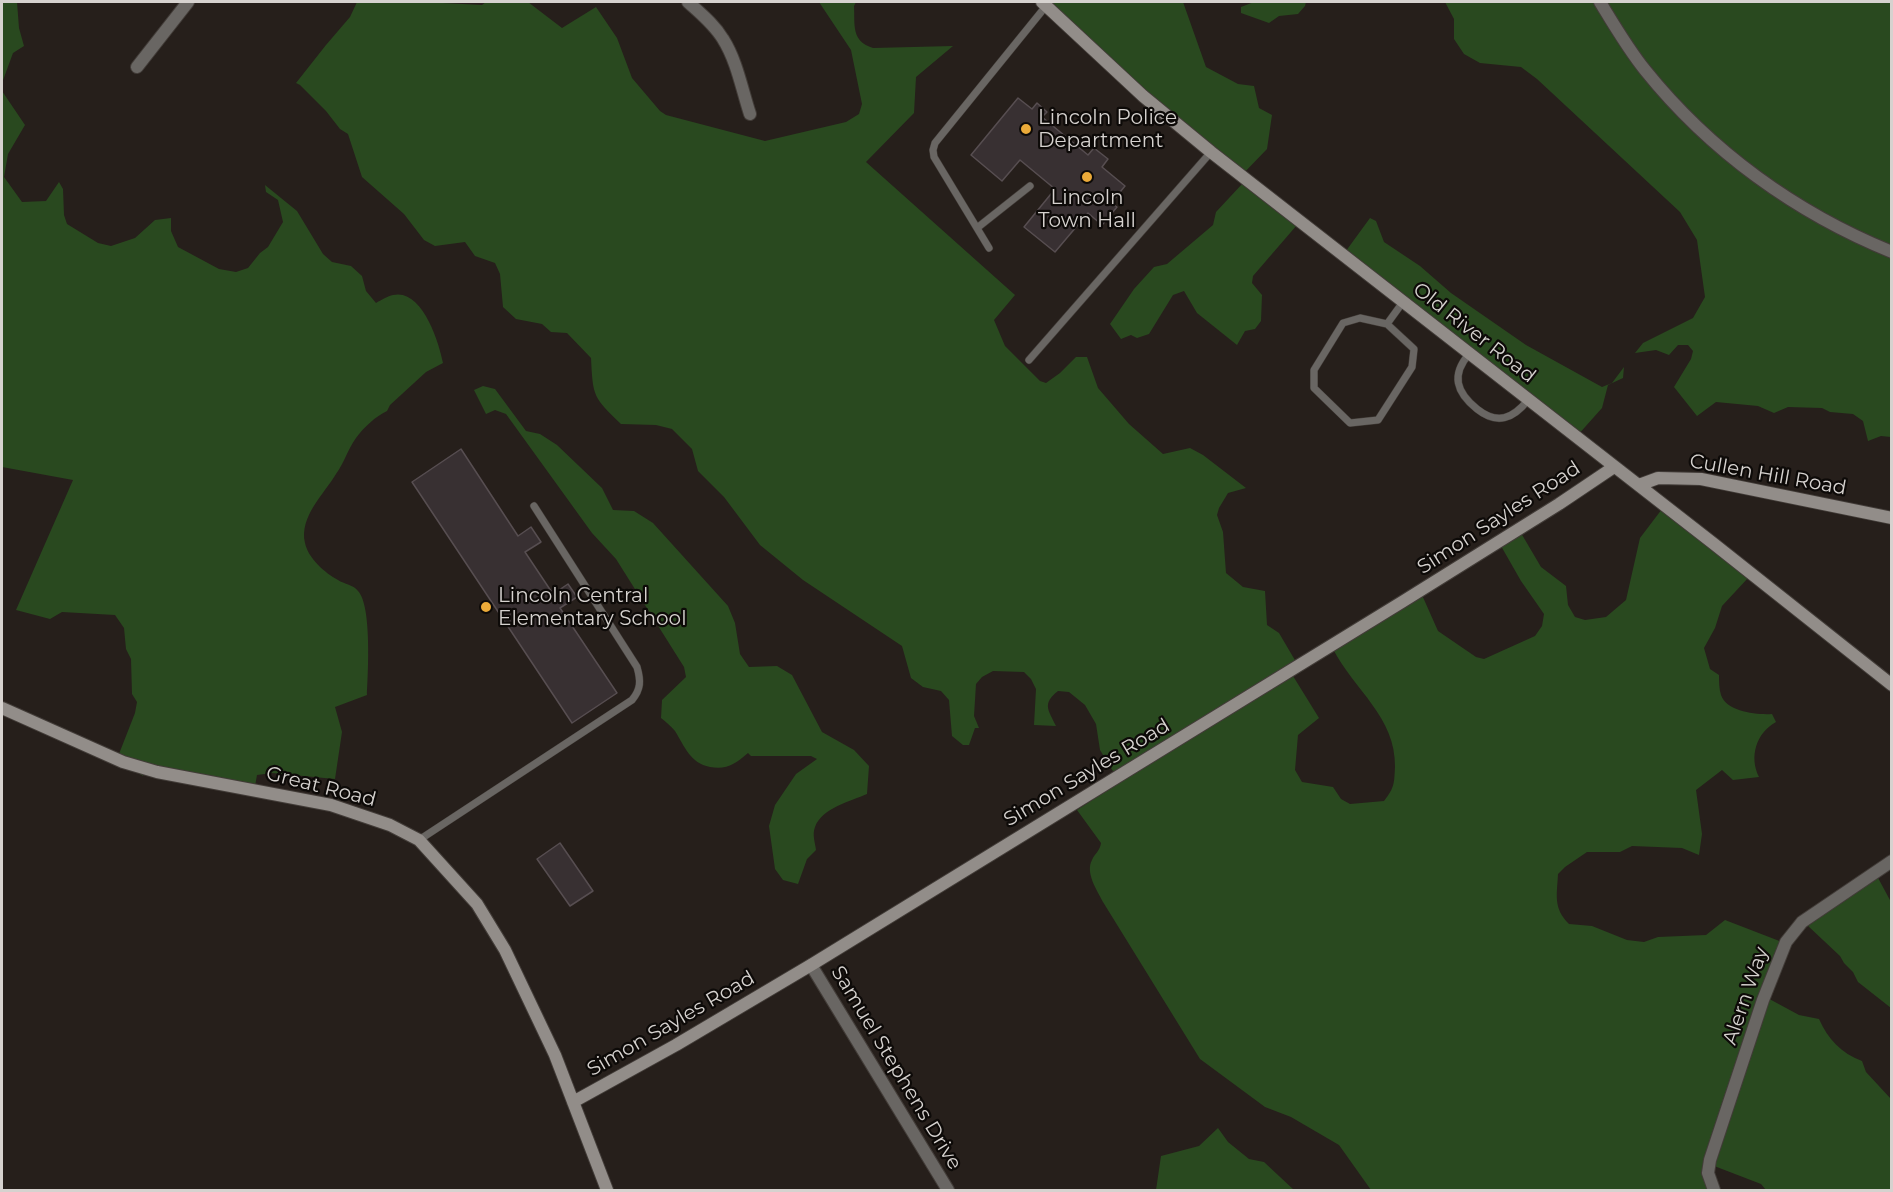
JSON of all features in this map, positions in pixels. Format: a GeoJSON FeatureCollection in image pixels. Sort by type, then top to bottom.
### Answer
{"type":"FeatureCollection","features":[{"type":"Feature","properties":{"kind":"street"},"geometry":{"type":"LineString","coordinates":[[137,67],[188,2]]}},
{"type":"Feature","properties":{"kind":"street"},"geometry":{"type":"LineString","coordinates":[[688,2],[706,18],[723,39],[732,58],[750,114]]}},
{"type":"Feature","properties":{"kind":"street"},"geometry":{"type":"LineString","coordinates":[[1600,2],[1644,68],[1663,92],[1718,147],[1760,180],[1807,210],[1858,239],[1892,252]]}},
{"type":"Feature","properties":{"kind":"street","name":"Old River Road"},"geometry":{"type":"LineString","coordinates":[[1044,4],[1143,96],[1211,152],[1892,685]]}},
{"type":"Feature","properties":{"kind":"street","name":"Simon Sayles Road"},"geometry":{"type":"LineString","coordinates":[[573,1102],[812,965],[1402,602],[1614,467]]}},
{"type":"Feature","properties":{"kind":"street","name":"Cullen Hill Road"},"geometry":{"type":"LineString","coordinates":[[1639,485],[1658,478],[1701,479],[1892,518]]}},
{"type":"Feature","properties":{"kind":"street","name":"Great Road"},"geometry":{"type":"LineString","coordinates":[[2,708],[123,762],[157,772],[331,805],[390,825],[419,840],[477,904],[506,950],[546,1035],[607,1191]]}},
{"type":"Feature","properties":{"kind":"street","name":"Alern Way"},"geometry":{"type":"LineString","coordinates":[[1714,1191],[1708,1173],[1710,1160],[1763,999],[1786,942],[1802,922],[1892,861]]}},
{"type":"Feature","properties":{"kind":"street","name":"Samuel Stephens Drive"},"geometry":{"type":"LineString","coordinates":[[812,965],[948,1191]]}},
{"type":"Feature","properties":{"kind":"lane"},"geometry":{"type":"LineString","coordinates":[[989,248],[934,157],[933,150],[935,143],[1044,4]]}},
{"type":"Feature","properties":{"kind":"lane"},"geometry":{"type":"LineString","coordinates":[[1029,360],[1211,152]]}},
{"type":"Feature","properties":{"kind":"lane"},"geometry":{"type":"LineString","coordinates":[[977,228],[1030,186]]}},
{"type":"Feature","properties":{"kind":"lane"},"geometry":{"type":"LineString","coordinates":[[1387,324],[1403,302]]}},
{"type":"Feature","properties":{"kind":"lane"},"geometry":{"type":"LineString","coordinates":[[1360,318],[1387,324],[1414,349],[1412,367],[1378,420],[1350,423],[1314,388],[1314,370],[1343,323],[1360,318]]}},
{"type":"Feature","properties":{"kind":"lane"},"geometry":{"type":"LineString","coordinates":[[1469,354],[1459,368],[1460,392],[1485,415],[1494,419],[1505,418],[1515,413],[1528,400]]}},
{"type":"Feature","properties":{"kind":"lane"},"geometry":{"type":"LineString","coordinates":[[419,840],[632,700],[640,691],[641,678],[637,667],[534,506]]}},
{"type":"Feature","properties":{"kind":"green space"},"geometry":{"type":"Polygon","coordinates":[[[2,2],[17,2],[19,28],[24,46],[13,53],[2,83],[2,2]]]}},
{"type":"Feature","properties":{"kind":"green space"},"geometry":{"type":"Polygon","coordinates":[[[357,2],[442,2],[482,5],[486,2],[528,2],[562,28],[596,7],[617,38],[632,78],[660,111],[666,115],[765,141],[846,122],[859,114],[862,104],[851,50],[819,2],[856,2],[854,6],[856,32],[861,41],[873,48],[953,46],[916,77],[914,113],[866,162],[1015,295],[994,320],[1005,346],[1040,381],[1046,383],[1076,357],[1087,357],[1098,388],[1129,424],[1163,454],[1190,448],[1203,455],[1246,488],[1228,493],[1217,515],[1223,532],[1226,573],[1243,587],[1265,591],[1267,625],[1279,633],[1299,667],[1300,669],[1293,676],[1319,718],[1298,735],[1295,770],[1302,782],[1333,787],[1341,799],[1350,804],[1384,801],[1392,788],[1395,767],[1389,733],[1333,649],[1422,595],[1438,631],[1476,657],[1484,659],[1535,636],[1542,626],[1544,614],[1521,581],[1501,546],[1521,533],[1541,567],[1566,586],[1568,605],[1575,617],[1585,620],[1606,617],[1626,600],[1640,538],[1662,509],[1748,578],[1722,606],[1715,628],[1704,648],[1710,669],[1719,675],[1720,693],[1724,701],[1743,711],[1772,714],[1776,722],[1764,732],[1756,746],[1755,762],[1759,777],[1733,780],[1722,770],[1696,790],[1702,834],[1699,855],[1682,848],[1632,846],[1620,852],[1587,852],[1558,874],[1558,907],[1569,924],[1592,926],[1627,940],[1644,942],[1658,937],[1706,935],[1725,920],[1782,942],[1762,995],[1799,1015],[1819,1019],[1836,1044],[1848,1054],[1862,1061],[1866,1072],[1891,1099],[1891,1190],[1766,1190],[1761,1184],[1709,1164],[1705,1171],[1707,1190],[1371,1190],[1339,1145],[1291,1117],[1265,1107],[1200,1059],[1103,902],[1091,876],[1090,865],[1101,843],[1077,810],[1119,781],[1100,750],[1096,724],[1085,705],[1069,692],[1058,691],[1048,703],[1056,726],[1034,725],[1036,689],[1031,679],[1024,672],[993,671],[982,677],[976,684],[974,716],[979,728],[975,728],[969,745],[963,745],[952,736],[949,700],[941,691],[923,687],[911,678],[902,646],[803,580],[760,545],[724,497],[698,471],[692,449],[672,429],[656,425],[621,424],[596,396],[591,358],[567,333],[551,332],[542,324],[516,319],[503,307],[500,274],[495,263],[475,256],[465,242],[435,246],[424,240],[404,214],[362,177],[348,134],[340,129],[326,111],[296,83],[350,17],[357,2]]]}},
{"type":"Feature","properties":{"kind":"green space"},"geometry":{"type":"Polygon","coordinates":[[[1036,2],[1183,2],[1206,67],[1238,84],[1254,86],[1259,108],[1272,115],[1267,149],[1240,177],[1036,2]]]}},
{"type":"Feature","properties":{"kind":"green space"},"geometry":{"type":"Polygon","coordinates":[[[1254,2],[1306,2],[1298,14],[1279,16],[1269,23],[1241,13],[1241,7],[1254,2]]]}},
{"type":"Feature","properties":{"kind":"green space"},"geometry":{"type":"Polygon","coordinates":[[[1445,2],[1891,2],[1891,437],[1881,436],[1868,441],[1863,421],[1853,414],[1830,412],[1822,408],[1788,407],[1774,413],[1758,406],[1716,402],[1697,416],[1674,387],[1691,359],[1693,351],[1688,345],[1678,345],[1669,355],[1656,350],[1635,353],[1643,343],[1693,318],[1705,297],[1697,240],[1680,212],[1537,79],[1521,67],[1480,63],[1464,54],[1454,39],[1454,19],[1445,2]]]}},
{"type":"Feature","properties":{"kind":"green space"},"geometry":{"type":"Polygon","coordinates":[[[2,91],[25,125],[8,154],[4,177],[22,202],[46,201],[59,182],[63,189],[64,215],[67,224],[98,243],[111,246],[135,238],[155,220],[171,218],[171,231],[178,247],[219,269],[236,272],[248,268],[268,247],[283,222],[278,200],[266,192],[265,185],[297,211],[323,254],[332,262],[351,266],[362,276],[366,291],[376,303],[384,298],[403,295],[421,308],[433,330],[443,363],[426,372],[390,405],[387,411],[374,419],[359,434],[339,470],[309,515],[304,533],[307,549],[318,564],[328,573],[358,591],[365,610],[367,625],[367,695],[335,707],[342,732],[335,779],[272,773],[257,775],[254,792],[143,774],[143,776],[117,759],[137,702],[132,694],[131,659],[126,649],[124,628],[115,615],[62,612],[50,619],[16,610],[73,480],[2,467],[2,91]]]}},
{"type":"Feature","properties":{"kind":"green space"},"geometry":{"type":"Polygon","coordinates":[[[1243,183],[1297,225],[1253,276],[1252,283],[1262,295],[1261,321],[1255,329],[1245,331],[1237,345],[1197,313],[1184,291],[1173,295],[1149,334],[1137,338],[1131,335],[1121,339],[1110,324],[1134,289],[1154,267],[1167,264],[1213,225],[1216,212],[1243,183]]]}},
{"type":"Feature","properties":{"kind":"green space"},"geometry":{"type":"Polygon","coordinates":[[[1370,218],[1376,221],[1384,242],[1420,266],[1451,293],[1526,345],[1602,387],[1612,383],[1624,367],[1623,378],[1608,385],[1602,408],[1577,436],[1343,255],[1370,218]]]}},
{"type":"Feature","properties":{"kind":"green space"},"geometry":{"type":"Polygon","coordinates":[[[483,386],[495,389],[526,431],[540,434],[557,445],[602,488],[613,510],[634,511],[653,523],[728,606],[735,623],[740,654],[749,667],[777,666],[792,675],[822,732],[854,750],[869,766],[867,794],[830,810],[819,820],[814,833],[816,850],[807,859],[798,884],[783,880],[775,869],[769,826],[775,805],[796,774],[817,759],[811,756],[751,756],[748,753],[731,765],[716,768],[703,765],[693,758],[675,731],[661,718],[662,700],[686,677],[684,667],[616,559],[592,533],[506,414],[495,410],[486,414],[474,390],[483,386]]]}},
{"type":"Feature","properties":{"kind":"green space"},"geometry":{"type":"Polygon","coordinates":[[[1877,876],[1891,902],[1891,1008],[1858,982],[1840,956],[1807,925],[1877,876]]]}},
{"type":"Feature","properties":{"kind":"green space"},"geometry":{"type":"Polygon","coordinates":[[[1218,1128],[1228,1142],[1249,1159],[1264,1162],[1294,1190],[1156,1190],[1161,1156],[1199,1146],[1218,1128]]]}},
{"type":"Feature","properties":{"kind":"building"},"geometry":{"type":"Polygon","coordinates":[[[1018,98],[1032,109],[1037,103],[1047,112],[1042,117],[1088,155],[1094,148],[1108,159],[1102,167],[1125,186],[1111,203],[1117,207],[1102,225],[1088,213],[1055,252],[1024,227],[1055,189],[1020,160],[1002,181],[971,155],[1018,98]]]}},
{"type":"Feature","properties":{"kind":"building"},"geometry":{"type":"Polygon","coordinates":[[[461,449],[518,536],[531,527],[541,542],[525,552],[553,594],[568,584],[577,597],[560,608],[617,693],[572,723],[412,482],[461,449]]]}},
{"type":"Feature","properties":{"kind":"building"},"geometry":{"type":"Polygon","coordinates":[[[560,843],[593,891],[570,906],[537,859],[560,843]]]}},
{"type":"Feature","properties":{"kind":"place","name":"Lincoln Police Department"},"geometry":{"type":"Point","coordinates":[1026,129]}},
{"type":"Feature","properties":{"kind":"place","name":"Lincoln Town Hall"},"geometry":{"type":"Point","coordinates":[1087,177]}},
{"type":"Feature","properties":{"kind":"place","name":"Lincoln Central Elementary School"},"geometry":{"type":"Point","coordinates":[486,607]}}]}
